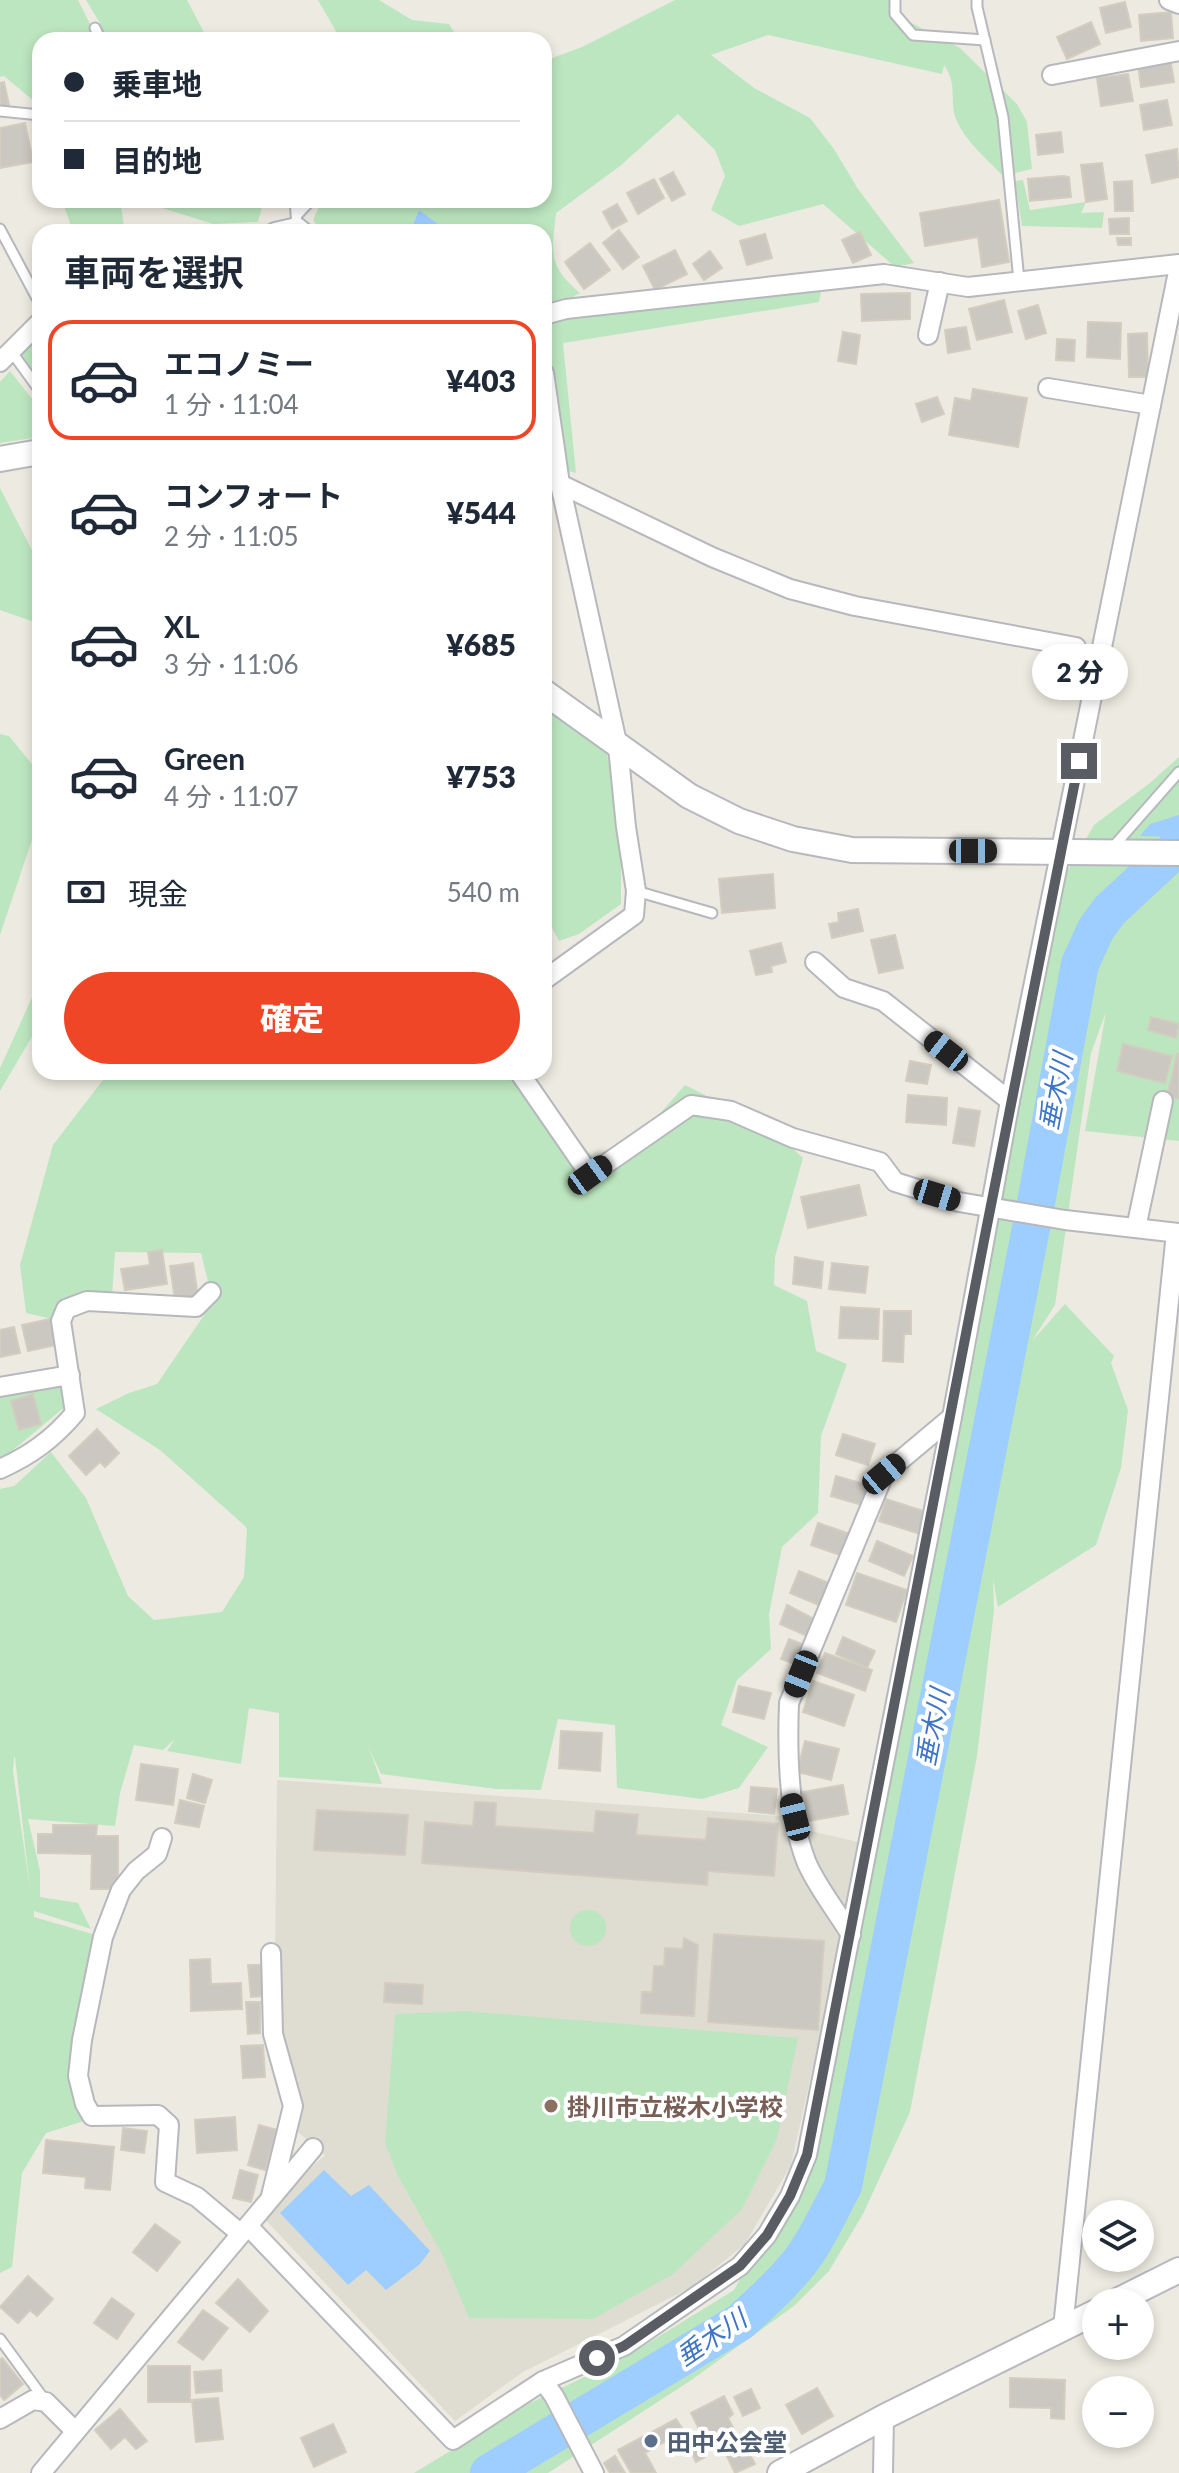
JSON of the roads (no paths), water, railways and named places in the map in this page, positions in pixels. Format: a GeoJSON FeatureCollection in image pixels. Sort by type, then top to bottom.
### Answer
{"type":"FeatureCollection","features":[{"type":"Feature","properties":{"kind":"street"},"geometry":{"type":"LineString","coordinates":[[1169,0],[1179,4]]}},
{"type":"Feature","properties":{"kind":"street"},"geometry":{"type":"LineString","coordinates":[[1052,75],[1179,52],[1179,41]]}},
{"type":"Feature","properties":{"kind":"street"},"geometry":{"type":"LineString","coordinates":[[162,1838],[157,1854],[136,1871],[121,1890],[103,1937],[82,2040],[78,2076],[85,2104],[92,2116],[158,2115],[169,2125],[165,2182],[197,2197],[245,2230],[453,2440],[624,2346],[740,2266],[767,2235],[790,2196],[807,2155],[952,1417],[1000,1208],[1010,1101],[1064,851],[1179,266],[968,287],[884,274],[552,313]]}},
{"type":"Feature","properties":{"kind":"street"},"geometry":{"type":"LineString","coordinates":[[928,335],[940,282]]}},
{"type":"Feature","properties":{"kind":"street"},"geometry":{"type":"LineString","coordinates":[[5,356],[32,330]]}},
{"type":"Feature","properties":{"kind":"street"},"geometry":{"type":"LineString","coordinates":[[1048,388],[1151,405]]}},
{"type":"Feature","properties":{"kind":"street"},"geometry":{"type":"LineString","coordinates":[[552,428],[560,484],[618,747],[636,891],[634,915],[552,974]]}},
{"type":"Feature","properties":{"kind":"street"},"geometry":{"type":"LineString","coordinates":[[0,459],[32,453]]}},
{"type":"Feature","properties":{"kind":"street"},"geometry":{"type":"LineString","coordinates":[[560,484],[712,557],[790,589],[855,606],[1076,647]]}},
{"type":"Feature","properties":{"kind":"street"},"geometry":{"type":"LineString","coordinates":[[552,698],[689,796],[739,821],[793,839],[852,850],[1179,853]]}},
{"type":"Feature","properties":{"kind":"street"},"geometry":{"type":"LineString","coordinates":[[815,962],[844,988],[883,1001],[1010,1101]]}},
{"type":"Feature","properties":{"kind":"street"},"geometry":{"type":"LineString","coordinates":[[525,1080],[590,1175],[691,1105],[731,1111],[793,1138],[880,1162],[895,1182],[959,1202],[1065,1220],[1178,1233],[1063,2328]]}},
{"type":"Feature","properties":{"kind":"street"},"geometry":{"type":"LineString","coordinates":[[1136,1228],[1163,1101]]}},
{"type":"Feature","properties":{"kind":"street"},"geometry":{"type":"LineString","coordinates":[[0,1469],[21,1460],[57,1435],[75,1413],[61,1321],[66,1309],[87,1301],[196,1307],[211,1292]]}},
{"type":"Feature","properties":{"kind":"street"},"geometry":{"type":"LineString","coordinates":[[0,1387],[70,1375]]}},
{"type":"Feature","properties":{"kind":"street"},"geometry":{"type":"LineString","coordinates":[[851,1935],[807,1862],[791,1800],[789,1703],[884,1474],[952,1417]]}},
{"type":"Feature","properties":{"kind":"street"},"geometry":{"type":"LineString","coordinates":[[270,2200],[293,2106],[273,2034],[271,1953]]}},
{"type":"Feature","properties":{"kind":"street"},"geometry":{"type":"LineString","coordinates":[[41,2473],[313,2148]]}},
{"type":"Feature","properties":{"kind":"street"},"geometry":{"type":"LineString","coordinates":[[1143,2288],[1179,2270]]}},
{"type":"Feature","properties":{"kind":"street"},"geometry":{"type":"LineString","coordinates":[[780,2473],[884,2417],[1082,2319]]}},
{"type":"Feature","properties":{"kind":"street"},"geometry":{"type":"LineString","coordinates":[[549,2388],[594,2473]]}},
{"type":"Feature","properties":{"kind":"street"},"geometry":{"type":"LineString","coordinates":[[0,2419],[33,2400],[46,2402],[74,2430]]}},
{"type":"Feature","properties":{"kind":"street"},"geometry":{"type":"LineString","coordinates":[[883,2473],[884,2417]]}},
{"type":"Feature","properties":{"kind":"lane"},"geometry":{"type":"LineString","coordinates":[[895,0],[895,14],[913,35],[985,40]]}},
{"type":"Feature","properties":{"kind":"lane"},"geometry":{"type":"LineString","coordinates":[[977,0],[1003,117],[1019,281]]}},
{"type":"Feature","properties":{"kind":"lane"},"geometry":{"type":"LineString","coordinates":[[95,28],[97,32]]}},
{"type":"Feature","properties":{"kind":"lane"},"geometry":{"type":"LineString","coordinates":[[0,111],[32,114]]}},
{"type":"Feature","properties":{"kind":"lane"},"geometry":{"type":"LineString","coordinates":[[0,229],[32,289]]}},
{"type":"Feature","properties":{"kind":"lane"},"geometry":{"type":"LineString","coordinates":[[5,356],[32,383]]}},
{"type":"Feature","properties":{"kind":"lane"},"geometry":{"type":"LineString","coordinates":[[1113,847],[1179,772]]}},
{"type":"Feature","properties":{"kind":"lane"},"geometry":{"type":"LineString","coordinates":[[636,891],[712,913]]}},
{"type":"Feature","properties":{"kind":"lane"},"geometry":{"type":"LineString","coordinates":[[0,2339],[46,2402]]}},
{"type":"Feature","properties":{"kind":"water"},"geometry":{"type":"Polygon","coordinates":[[[419,210],[438,224],[413,224],[419,210]]]}},
{"type":"Feature","properties":{"kind":"water"},"geometry":{"type":"Polygon","coordinates":[[[1179,815],[1179,837],[1140,836],[1150,824],[1179,815]]]}},
{"type":"Feature","properties":{"kind":"water"},"geometry":{"type":"Polygon","coordinates":[[[324,2170],[351,2196],[369,2185],[430,2251],[419,2265],[386,2290],[366,2270],[348,2285],[280,2213],[324,2170]]]}},
{"type":"Feature","properties":{"kind":"waterway","name":"垂木川"},"geometry":{"type":"LineString","coordinates":[[489,2473],[740,2322],[799,2263],[843,2186],[1080,964],[1096,929],[1110,910],[1179,846]]}},
{"type":"Feature","properties":{"kind":"place","name":"掛川市立桜木小学校"},"geometry":{"type":"Point","coordinates":[551,2106]}},
{"type":"Feature","properties":{"kind":"place","name":"田中公会堂"},"geometry":{"type":"Point","coordinates":[651,2441]}}]}
